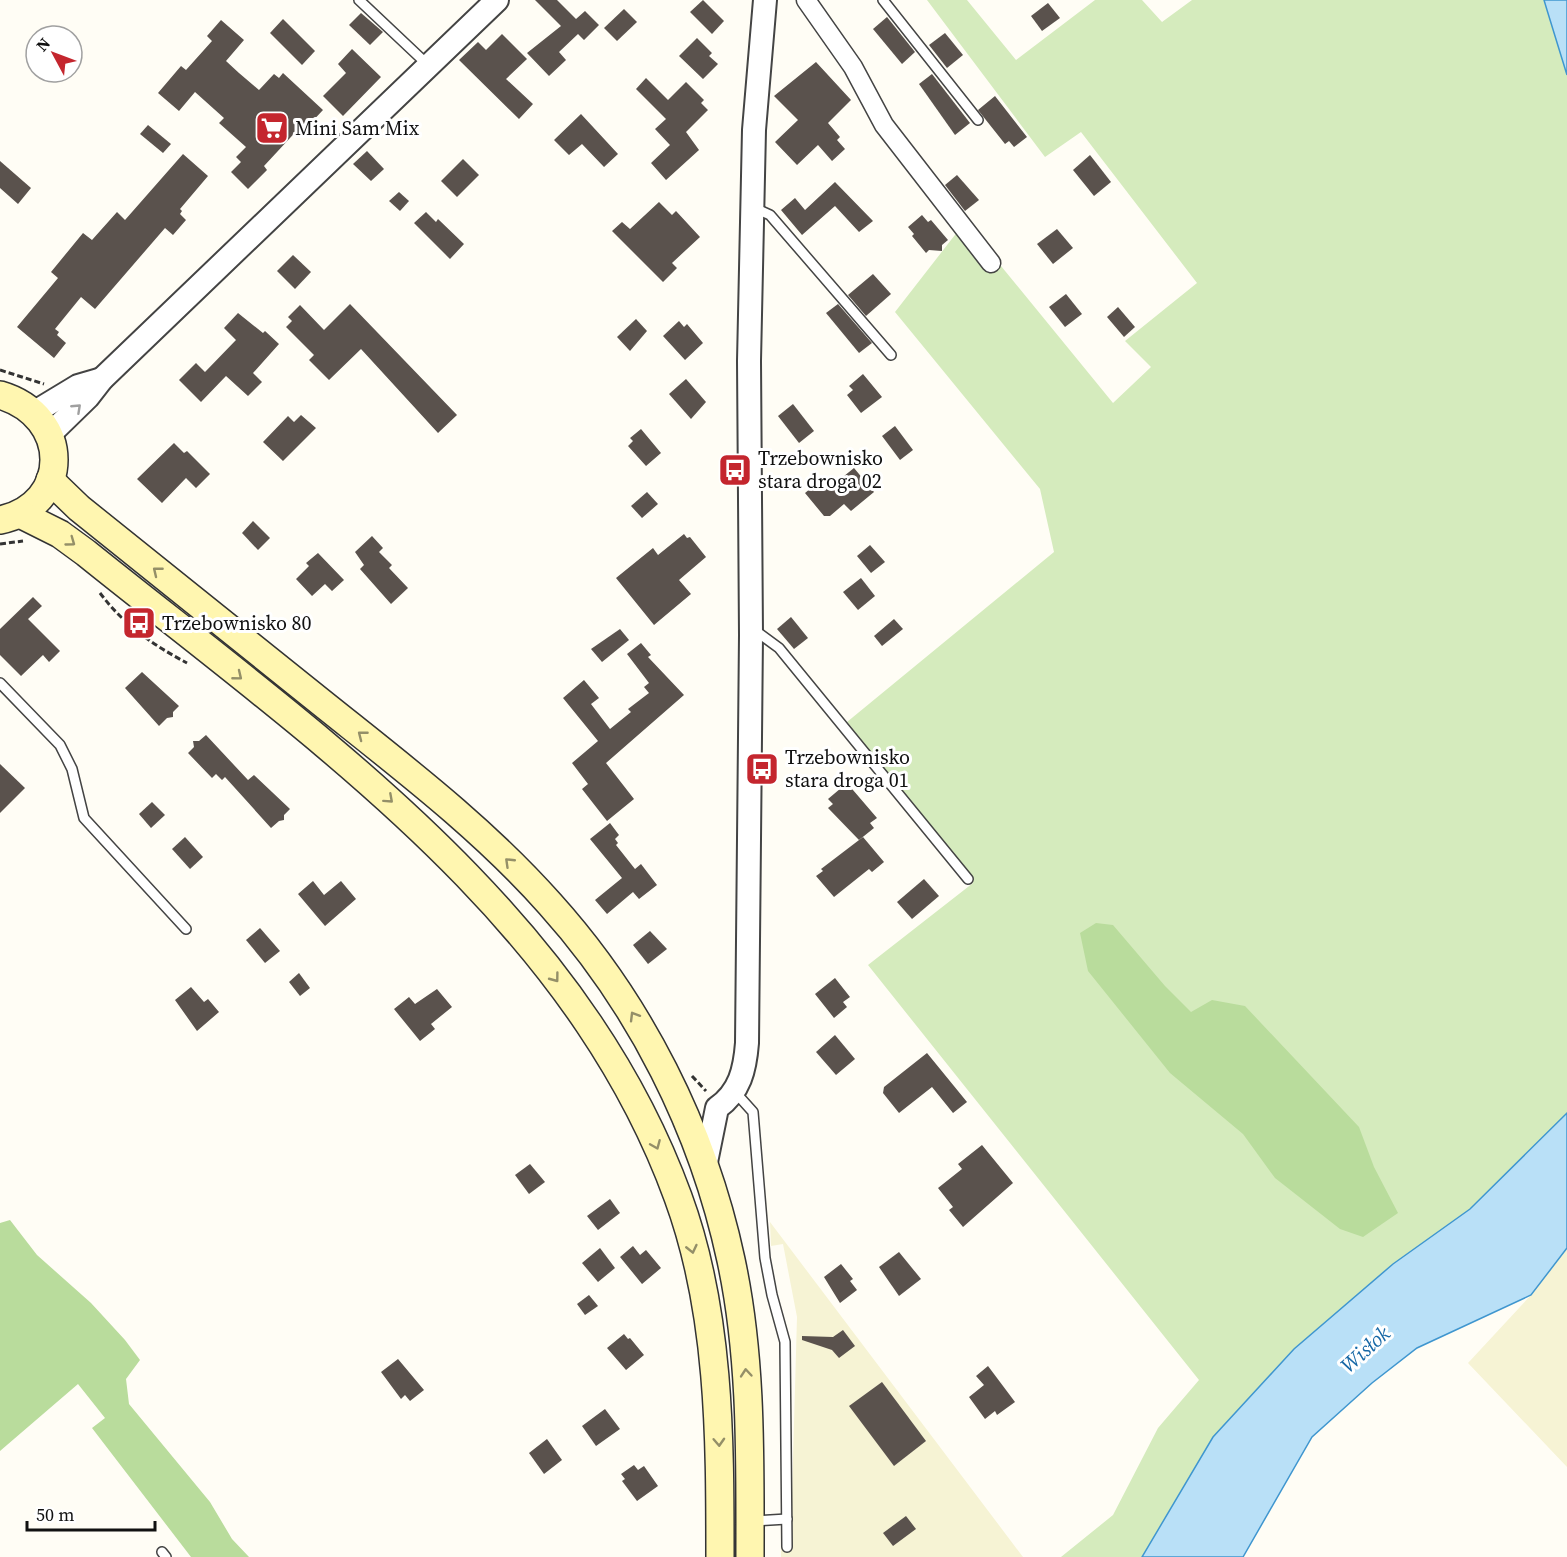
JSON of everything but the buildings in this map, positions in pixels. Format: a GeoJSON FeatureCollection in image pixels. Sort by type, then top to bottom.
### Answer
{"type":"FeatureCollection","features":[{"type":"Feature","properties":{"kind":"main road"},"geometry":{"type":"LineString","coordinates":[[0,395],[19,401],[42,423],[54,465],[50,480],[33,505],[10,517]]}},
{"type":"Feature","properties":{"kind":"main road"},"geometry":{"type":"LineString","coordinates":[[50,480],[80,508],[399,763],[510,863],[550,904],[618,991],[641,1028],[677,1098],[705,1167],[732,1262],[742,1322],[747,1380],[750,1557]]}},
{"type":"Feature","properties":{"kind":"main road"},"geometry":{"type":"LineString","coordinates":[[10,517],[60,534],[352,766],[434,842],[519,933],[598,1036],[644,1117],[679,1199],[703,1297],[716,1384],[720,1557]]}},
{"type":"Feature","properties":{"kind":"main road"},"geometry":{"type":"LineString","coordinates":[[519,933],[514,917],[517,907],[525,901],[550,904]]}},
{"type":"Feature","properties":{"kind":"street"},"geometry":{"type":"LineString","coordinates":[[42,423],[88,398],[102,379],[497,0]]}},
{"type":"Feature","properties":{"kind":"street"},"geometry":{"type":"LineString","coordinates":[[705,1167],[717,1108],[734,1091],[744,1068],[747,1042],[751,635],[749,361],[754,119],[765,0]]}},
{"type":"Feature","properties":{"kind":"street"},"geometry":{"type":"LineString","coordinates":[[806,0],[853,67],[884,125],[991,263]]}},
{"type":"Feature","properties":{"kind":"street"},"geometry":{"type":"LineString","coordinates":[[677,1098],[717,1108]]}},
{"type":"Feature","properties":{"kind":"lane"},"geometry":{"type":"LineString","coordinates":[[359,0],[429,66]]}},
{"type":"Feature","properties":{"kind":"lane"},"geometry":{"type":"LineString","coordinates":[[884,0],[978,120]]}},
{"type":"Feature","properties":{"kind":"lane"},"geometry":{"type":"LineString","coordinates":[[752,210],[759,210],[770,215],[891,355]]}},
{"type":"Feature","properties":{"kind":"lane"},"geometry":{"type":"LineString","coordinates":[[751,635],[760,634],[779,648],[969,879]]}},
{"type":"Feature","properties":{"kind":"lane"},"geometry":{"type":"LineString","coordinates":[[0,683],[60,744],[72,769],[84,818],[186,929]]}},
{"type":"Feature","properties":{"kind":"lane"},"geometry":{"type":"LineString","coordinates":[[734,1091],[753,1112],[765,1258],[785,1342],[787,1547]]}},
{"type":"Feature","properties":{"kind":"lane"},"geometry":{"type":"LineString","coordinates":[[750,1521],[787,1519]]}},
{"type":"Feature","properties":{"kind":"path"},"geometry":{"type":"LineString","coordinates":[[0,370],[47,385]]}},
{"type":"Feature","properties":{"kind":"path"},"geometry":{"type":"LineString","coordinates":[[0,544],[25,542]]}},
{"type":"Feature","properties":{"kind":"path"},"geometry":{"type":"LineString","coordinates":[[98,591],[114,613],[153,645],[192,665]]}},
{"type":"Feature","properties":{"kind":"shaded area"},"geometry":{"type":"Polygon","coordinates":[[[770,1222],[1023,1557],[781,1557],[781,1532],[791,1531],[797,1317],[783,1244],[771,1246],[770,1222]]]}},
{"type":"Feature","properties":{"kind":"shaded area"},"geometry":{"type":"Polygon","coordinates":[[[1567,1248],[1567,1467],[1468,1363],[1531,1295],[1567,1248]]]}},
{"type":"Feature","properties":{"kind":"green space"},"geometry":{"type":"Polygon","coordinates":[[[927,0],[967,0],[1016,60],[1095,0],[1142,0],[1162,22],[1192,0],[1544,0],[1567,75],[1567,1113],[1470,1209],[1393,1264],[1294,1349],[1213,1437],[1142,1557],[1061,1557],[1113,1515],[1158,1428],[1199,1380],[868,965],[973,883],[847,722],[1054,552],[1040,489],[895,312],[965,222],[1113,403],[1151,367],[1125,341],[1197,283],[1081,132],[1045,157],[927,0]]]}},
{"type":"Feature","properties":{"kind":"green space"},"geometry":{"type":"Polygon","coordinates":[[[1096,923],[1113,925],[1165,986],[1191,1012],[1212,1000],[1245,1006],[1359,1127],[1374,1167],[1398,1213],[1363,1237],[1340,1229],[1275,1178],[1243,1134],[1170,1073],[1088,971],[1080,933],[1096,923]]]}},
{"type":"Feature","properties":{"kind":"green space"},"geometry":{"type":"Polygon","coordinates":[[[10,1220],[37,1255],[91,1303],[140,1360],[126,1379],[129,1404],[210,1502],[232,1539],[249,1557],[191,1557],[92,1428],[105,1418],[78,1384],[0,1451],[0,1223],[10,1220]]]}},
{"type":"Feature","properties":{"kind":"water"},"geometry":{"type":"Polygon","coordinates":[[[1544,0],[1567,0],[1567,75],[1547,10],[1544,0]]]}},
{"type":"Feature","properties":{"kind":"water","name":"Wisłok"},"geometry":{"type":"Polygon","coordinates":[[[1567,1113],[1567,1248],[1531,1295],[1417,1348],[1372,1383],[1312,1437],[1243,1557],[1142,1557],[1213,1437],[1294,1349],[1393,1264],[1470,1209],[1567,1113]]]}},
{"type":"Feature","properties":{"kind":"place","name":"Mini Sam Mix"},"geometry":{"type":"Point","coordinates":[272,128]}},
{"type":"Feature","properties":{"kind":"place","name":"Trzebownisko stara droga 02"},"geometry":{"type":"Point","coordinates":[735,470]}},
{"type":"Feature","properties":{"kind":"place","name":"Trzebownisko 80"},"geometry":{"type":"Point","coordinates":[139,623]}},
{"type":"Feature","properties":{"kind":"place","name":"Trzebownisko stara droga 01"},"geometry":{"type":"Point","coordinates":[762,769]}}]}
